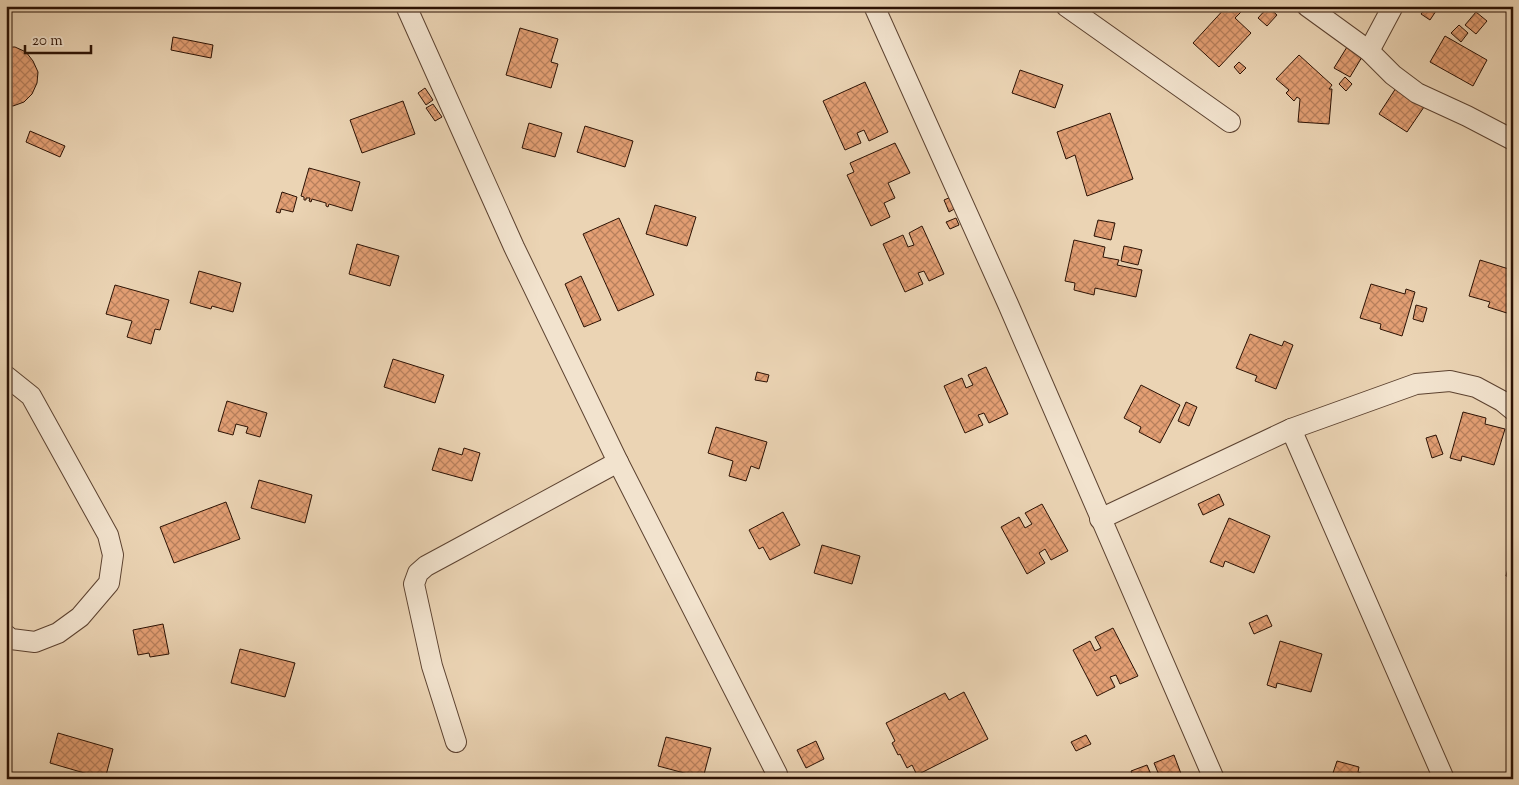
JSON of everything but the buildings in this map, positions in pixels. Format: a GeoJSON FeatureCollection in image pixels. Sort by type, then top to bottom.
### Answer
{"type":"FeatureCollection","features":[{"type":"Feature","properties":{"kind":"street"},"geometry":{"type":"LineString","coordinates":[[406,6],[514,247],[618,462],[778,779]]}},
{"type":"Feature","properties":{"kind":"street"},"geometry":{"type":"LineString","coordinates":[[874,6],[1008,304],[1214,779]]}},
{"type":"Feature","properties":{"kind":"street"},"geometry":{"type":"LineString","coordinates":[[1066,6],[1230,122]]}},
{"type":"Feature","properties":{"kind":"street"},"geometry":{"type":"LineString","coordinates":[[1307,6],[1369,51],[1393,75],[1417,93],[1513,140]]}},
{"type":"Feature","properties":{"kind":"street"},"geometry":{"type":"LineString","coordinates":[[1369,51],[1393,6]]}},
{"type":"Feature","properties":{"kind":"street"},"geometry":{"type":"LineString","coordinates":[[6,376],[31,396],[108,535],[113,555],[109,583],[80,617],[58,633],[35,642],[11,639],[6,635]]}},
{"type":"Feature","properties":{"kind":"street"},"geometry":{"type":"LineString","coordinates":[[1100,519],[1291,429],[1416,384],[1450,381],[1476,387],[1502,401],[1513,410]]}},
{"type":"Feature","properties":{"kind":"street"},"geometry":{"type":"LineString","coordinates":[[1291,429],[1444,779]]}},
{"type":"Feature","properties":{"kind":"street"},"geometry":{"type":"LineString","coordinates":[[456,742],[432,666],[422,625],[414,584],[418,573],[426,566],[618,462]]}}]}
